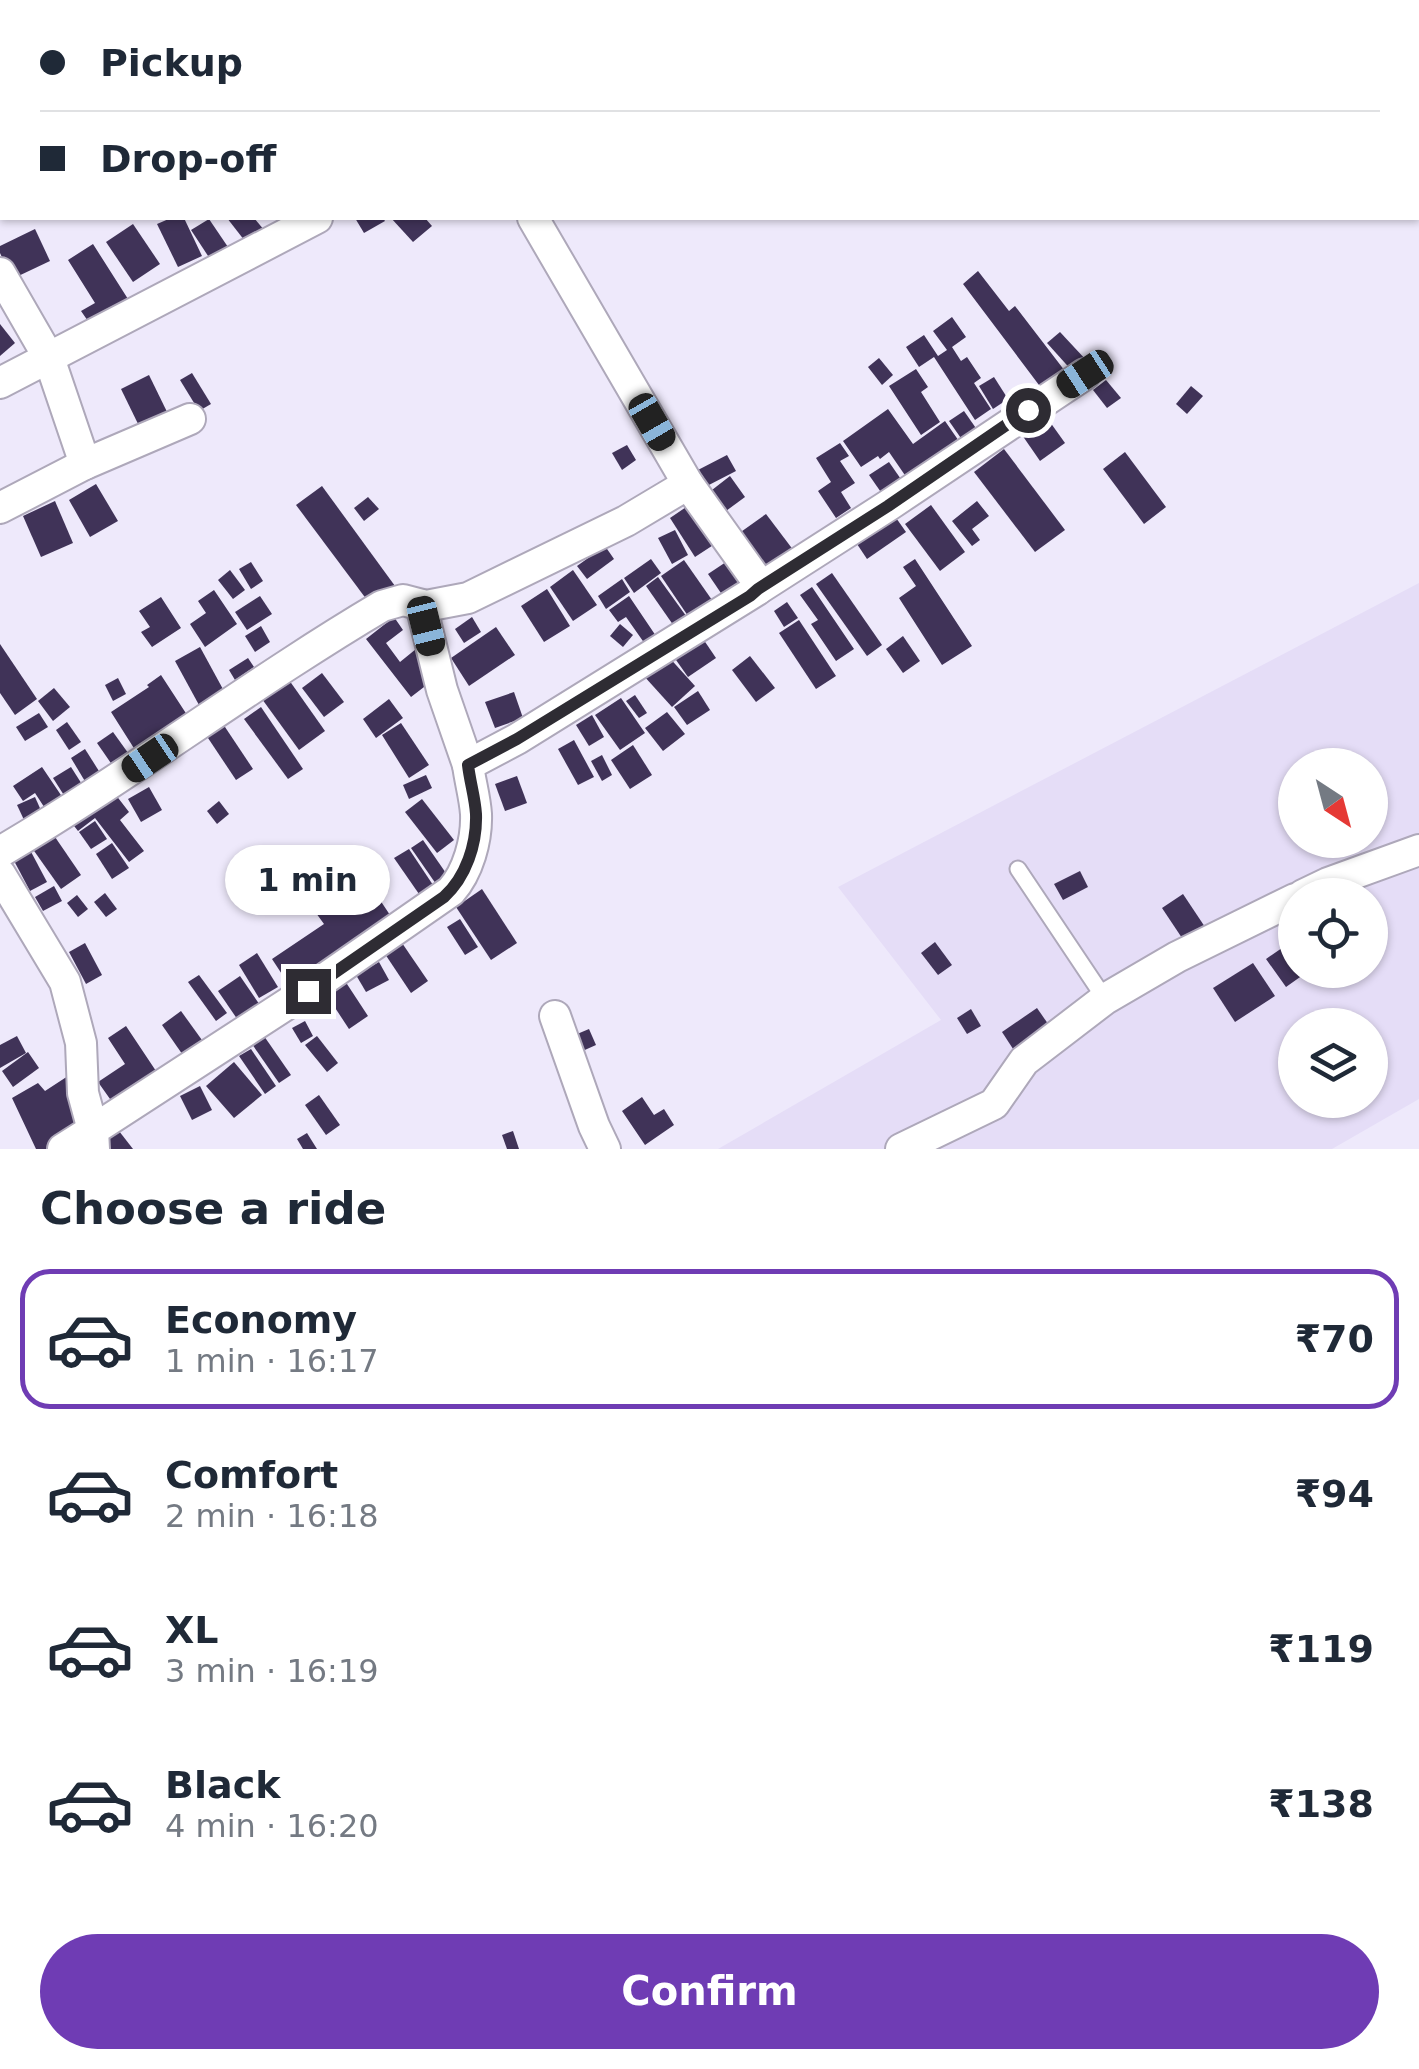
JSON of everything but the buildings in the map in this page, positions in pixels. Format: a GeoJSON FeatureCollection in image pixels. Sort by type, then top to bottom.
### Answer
{"type":"FeatureCollection","features":[{"type":"Feature","properties":{"kind":"street"},"geometry":{"type":"LineString","coordinates":[[0,383],[313,220]]}},
{"type":"Feature","properties":{"kind":"street"},"geometry":{"type":"LineString","coordinates":[[534,220],[688,484],[753,576],[758,589]]}},
{"type":"Feature","properties":{"kind":"street"},"geometry":{"type":"LineString","coordinates":[[0,273],[49,358],[85,464]]}},
{"type":"Feature","properties":{"kind":"street"},"geometry":{"type":"LineString","coordinates":[[468,765],[750,596],[1085,374]]}},
{"type":"Feature","properties":{"kind":"street"},"geometry":{"type":"LineString","coordinates":[[0,508],[85,464],[190,418]]}},
{"type":"Feature","properties":{"kind":"street"},"geometry":{"type":"LineString","coordinates":[[0,852],[382,606],[403,600],[421,606],[452,602],[484,591],[626,521],[688,484]]}},
{"type":"Feature","properties":{"kind":"street"},"geometry":{"type":"LineString","coordinates":[[63,1149],[93,1139],[451,891],[463,875],[476,815],[468,765],[442,690],[421,606]]}},
{"type":"Feature","properties":{"kind":"street"},"geometry":{"type":"LineString","coordinates":[[1342,878],[1419,850]]}},
{"type":"Feature","properties":{"kind":"street"},"geometry":{"type":"LineString","coordinates":[[0,874],[65,982],[81,1042],[83,1093],[93,1139]]}},
{"type":"Feature","properties":{"kind":"street"},"geometry":{"type":"LineString","coordinates":[[901,1149],[994,1104],[1024,1061],[1105,999],[1278,908]]}},
{"type":"Feature","properties":{"kind":"street"},"geometry":{"type":"LineString","coordinates":[[556,1016],[605,1149]]}},
{"type":"Feature","properties":{"kind":"lane"},"geometry":{"type":"LineString","coordinates":[[1018,870],[1105,999]]}},
{"type":"Feature","properties":{"kind":"shaded area"},"geometry":{"type":"Polygon","coordinates":[[[1419,583],[1419,1099],[1388,1117],[1388,1008],[1278,1008],[1278,1118],[1386,1118],[1332,1149],[718,1149],[941,1020],[838,887],[1419,583]]]}},
{"type":"Feature","properties":{"kind":"route"},"geometry":{"type":"LineString","coordinates":[[308,991],[456,886],[472,846],[476,815],[468,765],[750,596],[1028,410]]}}]}
